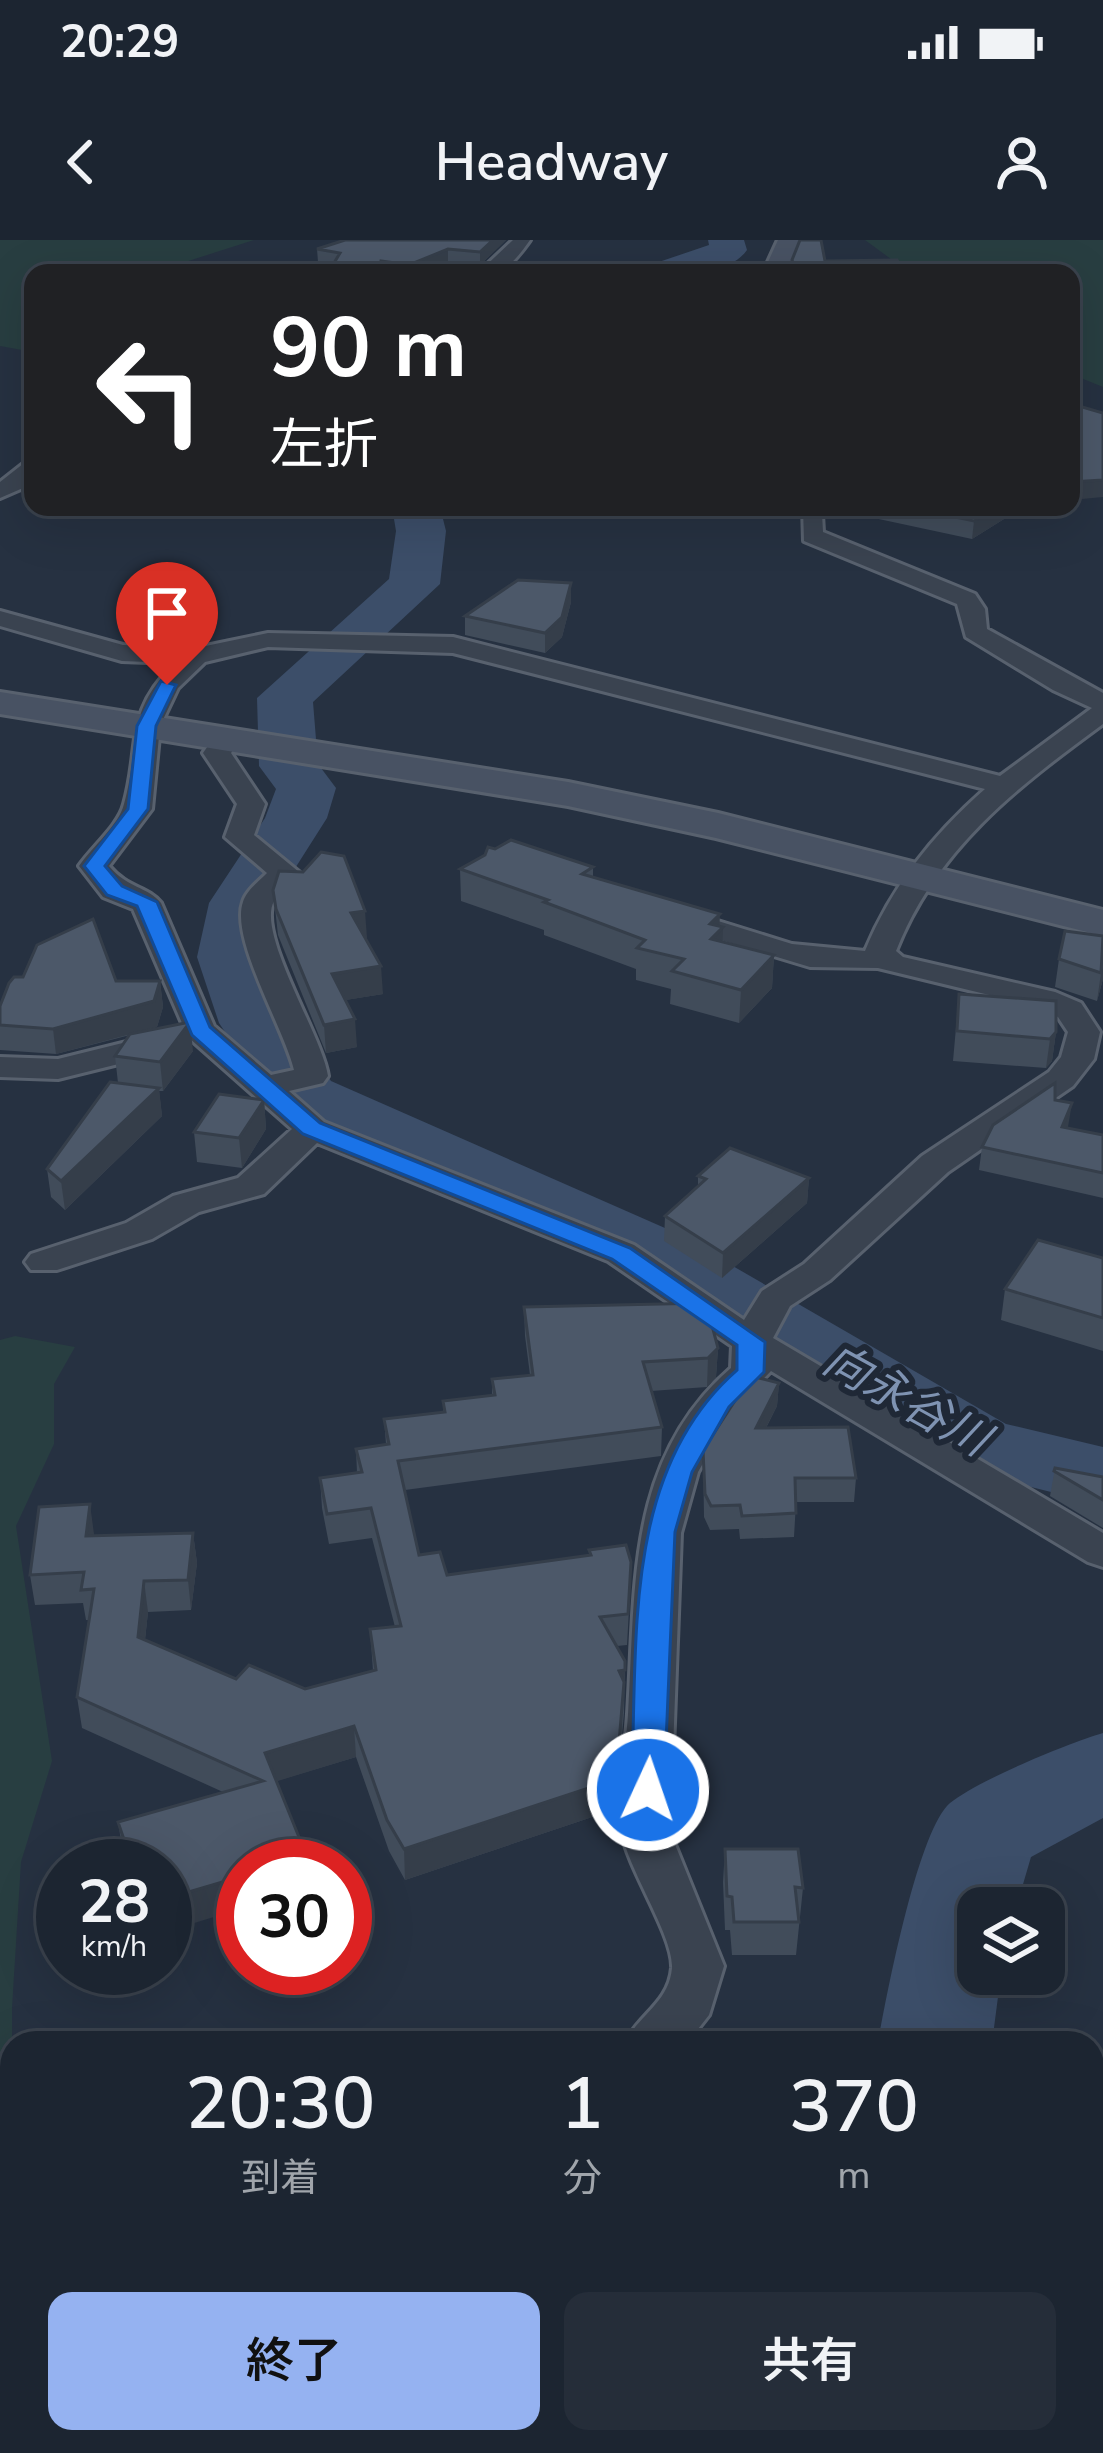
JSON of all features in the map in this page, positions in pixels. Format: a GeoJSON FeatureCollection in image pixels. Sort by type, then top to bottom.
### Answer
{"type":"FeatureCollection","features":[{"type":"Feature","properties":{"kind":"street"},"geometry":{"type":"LineString","coordinates":[[503,264],[522,240]]}},
{"type":"Feature","properties":{"kind":"street"},"geometry":{"type":"LineString","coordinates":[[0,491],[24,472]]}},
{"type":"Feature","properties":{"kind":"street"},"geometry":{"type":"LineString","coordinates":[[811,516],[812,536],[966,599],[973,609],[975,632],[1062,686],[1103,703]]}},
{"type":"Feature","properties":{"kind":"street"},"geometry":{"type":"LineString","coordinates":[[0,618],[122,653],[196,656],[268,640],[453,645],[1002,785]]}},
{"type":"Feature","properties":{"kind":"street"},"geometry":{"type":"LineString","coordinates":[[196,656],[167,685],[147,726],[138,809],[94,866],[114,890],[146,902],[200,1030],[312,1129],[621,1253],[751,1342],[1103,1552]]}},
{"type":"Feature","properties":{"kind":"street"},"geometry":{"type":"LineString","coordinates":[[0,703],[568,794],[1103,923]]}},
{"type":"Feature","properties":{"kind":"street"},"geometry":{"type":"LineString","coordinates":[[664,2031],[682,2015],[698,1966],[646,1832],[660,1532],[687,1454],[718,1401],[751,1372],[751,1342],[775,1299],[817,1272],[935,1164],[1061,1079],[1077,1059],[1084,1032],[1070,1010],[1044,999],[892,964],[880,953],[890,922],[919,878],[1002,785],[1103,712]]}},
{"type":"Feature","properties":{"kind":"street"},"geometry":{"type":"LineString","coordinates":[[233,740],[218,753],[250,804],[239,837],[284,872],[258,900],[254,934],[276,964],[286,1017],[310,1059],[311,1076],[264,1088]]}},
{"type":"Feature","properties":{"kind":"street"},"geometry":{"type":"LineString","coordinates":[[688,921],[809,959],[854,964],[885,958]]}},
{"type":"Feature","properties":{"kind":"street"},"geometry":{"type":"LineString","coordinates":[[0,1067],[58,1069],[200,1030]]}},
{"type":"Feature","properties":{"kind":"street"},"geometry":{"type":"LineString","coordinates":[[44,1262],[140,1232],[186,1204],[251,1186],[312,1129]]}},
{"type":"Feature","properties":{"kind":"green space"},"geometry":{"type":"Polygon","coordinates":[[[0,240],[254,240],[179,264],[24,264],[24,350],[0,346],[0,240]]]}},
{"type":"Feature","properties":{"kind":"green space"},"geometry":{"type":"Polygon","coordinates":[[[865,240],[1103,240],[1103,387],[1080,378],[1080,264],[898,264],[865,240]]]}},
{"type":"Feature","properties":{"kind":"green space"},"geometry":{"type":"Polygon","coordinates":[[[15,1336],[75,1347],[54,1384],[54,1444],[16,1526],[52,1761],[21,1862],[12,2031],[0,2031],[0,1340],[15,1336]]]}},
{"type":"Feature","properties":{"kind":"building"},"geometry":{"type":"Polygon","coordinates":[[[345,240],[493,240],[480,252],[448,249],[411,264],[333,264],[340,253],[317,249],[345,240]]]}},
{"type":"Feature","properties":{"kind":"building"},"geometry":{"type":"Polygon","coordinates":[[[800,240],[821,240],[825,261],[897,260],[899,264],[794,264],[800,240]]]}},
{"type":"Feature","properties":{"kind":"building"},"geometry":{"type":"Polygon","coordinates":[[[1080,406],[1103,413],[1103,480],[1080,481],[1080,406]]]}},
{"type":"Feature","properties":{"kind":"building"},"geometry":{"type":"Polygon","coordinates":[[[518,580],[571,583],[562,617],[545,633],[465,616],[518,580]]]}},
{"type":"Feature","properties":{"kind":"building"},"geometry":{"type":"Polygon","coordinates":[[[511,840],[593,867],[582,874],[720,914],[710,924],[723,927],[711,939],[774,955],[741,990],[672,971],[684,959],[637,948],[645,940],[460,869],[485,855],[488,847],[495,849],[511,840]]]}},
{"type":"Feature","properties":{"kind":"building"},"geometry":{"type":"Polygon","coordinates":[[[321,852],[344,856],[365,911],[351,913],[381,966],[332,974],[355,1019],[324,1025],[276,909],[273,890],[279,871],[303,872],[321,852]]]}},
{"type":"Feature","properties":{"kind":"building"},"geometry":{"type":"Polygon","coordinates":[[[93,919],[116,981],[160,981],[154,1001],[53,1029],[0,1025],[0,1006],[9,983],[23,977],[37,945],[93,919]]]}},
{"type":"Feature","properties":{"kind":"building"},"geometry":{"type":"Polygon","coordinates":[[[1065,931],[1103,936],[1101,973],[1059,959],[1065,931]]]}},
{"type":"Feature","properties":{"kind":"building"},"geometry":{"type":"Polygon","coordinates":[[[959,994],[1056,1001],[1056,1032],[1050,1039],[957,1031],[959,994]]]}},
{"type":"Feature","properties":{"kind":"building"},"geometry":{"type":"Polygon","coordinates":[[[190,1022],[160,1062],[115,1056],[130,1034],[190,1022]]]}},
{"type":"Feature","properties":{"kind":"building"},"geometry":{"type":"Polygon","coordinates":[[[110,1082],[159,1088],[61,1181],[47,1169],[110,1082]]]}},
{"type":"Feature","properties":{"kind":"building"},"geometry":{"type":"Polygon","coordinates":[[[1055,1083],[1055,1100],[1072,1103],[1062,1127],[1103,1135],[1103,1173],[982,1147],[993,1125],[1055,1083]]]}},
{"type":"Feature","properties":{"kind":"building"},"geometry":{"type":"Polygon","coordinates":[[[219,1094],[264,1100],[239,1138],[194,1132],[219,1094]]]}},
{"type":"Feature","properties":{"kind":"building"},"geometry":{"type":"Polygon","coordinates":[[[730,1148],[809,1178],[723,1253],[665,1216],[706,1179],[698,1176],[730,1148]]]}},
{"type":"Feature","properties":{"kind":"building"},"geometry":{"type":"Polygon","coordinates":[[[1038,1240],[1103,1258],[1103,1318],[1005,1289],[1038,1240]]]}},
{"type":"Feature","properties":{"kind":"building"},"geometry":{"type":"Polygon","coordinates":[[[706,1303],[718,1348],[708,1358],[643,1362],[662,1427],[398,1461],[419,1555],[440,1552],[447,1575],[591,1555],[589,1550],[626,1545],[631,1562],[628,1614],[600,1617],[625,1661],[625,1670],[619,1671],[624,1682],[616,1779],[404,1849],[387,1820],[354,1726],[265,1753],[300,1839],[216,1839],[216,1884],[192,1891],[192,1839],[124,1839],[118,1822],[263,1781],[77,1697],[94,1589],[81,1590],[84,1572],[30,1575],[39,1507],[90,1504],[86,1536],[193,1533],[188,1580],[144,1581],[138,1637],[236,1679],[249,1665],[305,1689],[376,1670],[370,1629],[401,1626],[371,1508],[327,1514],[320,1478],[362,1472],[356,1449],[389,1444],[384,1419],[445,1412],[443,1401],[495,1395],[492,1379],[533,1375],[524,1307],[706,1303]]]}},
{"type":"Feature","properties":{"kind":"building"},"geometry":{"type":"Polygon","coordinates":[[[751,1376],[779,1383],[756,1428],[848,1427],[856,1478],[795,1478],[796,1513],[742,1516],[740,1505],[711,1506],[705,1494],[703,1450],[751,1376]]]}},
{"type":"Feature","properties":{"kind":"building"},"geometry":{"type":"Polygon","coordinates":[[[1054,1471],[1103,1477],[1103,1500],[1054,1471]]]}},
{"type":"Feature","properties":{"kind":"building"},"geometry":{"type":"Polygon","coordinates":[[[725,1849],[798,1849],[803,1888],[795,1887],[799,1922],[734,1922],[732,1897],[727,1896],[725,1849]]]}},
{"type":"Feature","properties":{"kind":"waterway","name":"向永谷川"},"geometry":{"type":"LineString","coordinates":[[689,264],[729,250],[726,240]]}},
{"type":"Feature","properties":{"kind":"waterway","name":"向永谷川"},"geometry":{"type":"LineString","coordinates":[[418,516],[421,531],[414,584],[285,698],[289,766],[306,788],[296,818],[241,903],[231,957],[254,1023],[305,1097],[646,1249],[978,1446],[1103,1476]]}},
{"type":"Feature","properties":{"kind":"waterway","name":"向永谷川"},"geometry":{"type":"LineString","coordinates":[[937,2031],[950,1947],[985,1833],[1103,1771]]}},
{"type":"Feature","properties":{"kind":"route"},"geometry":{"type":"LineString","coordinates":[[167,685],[147,726],[138,809],[94,866],[114,890],[146,902],[200,1030],[312,1129],[621,1253],[751,1342],[751,1372],[718,1401],[677,1472],[660,1532],[648,1790]]}}]}
